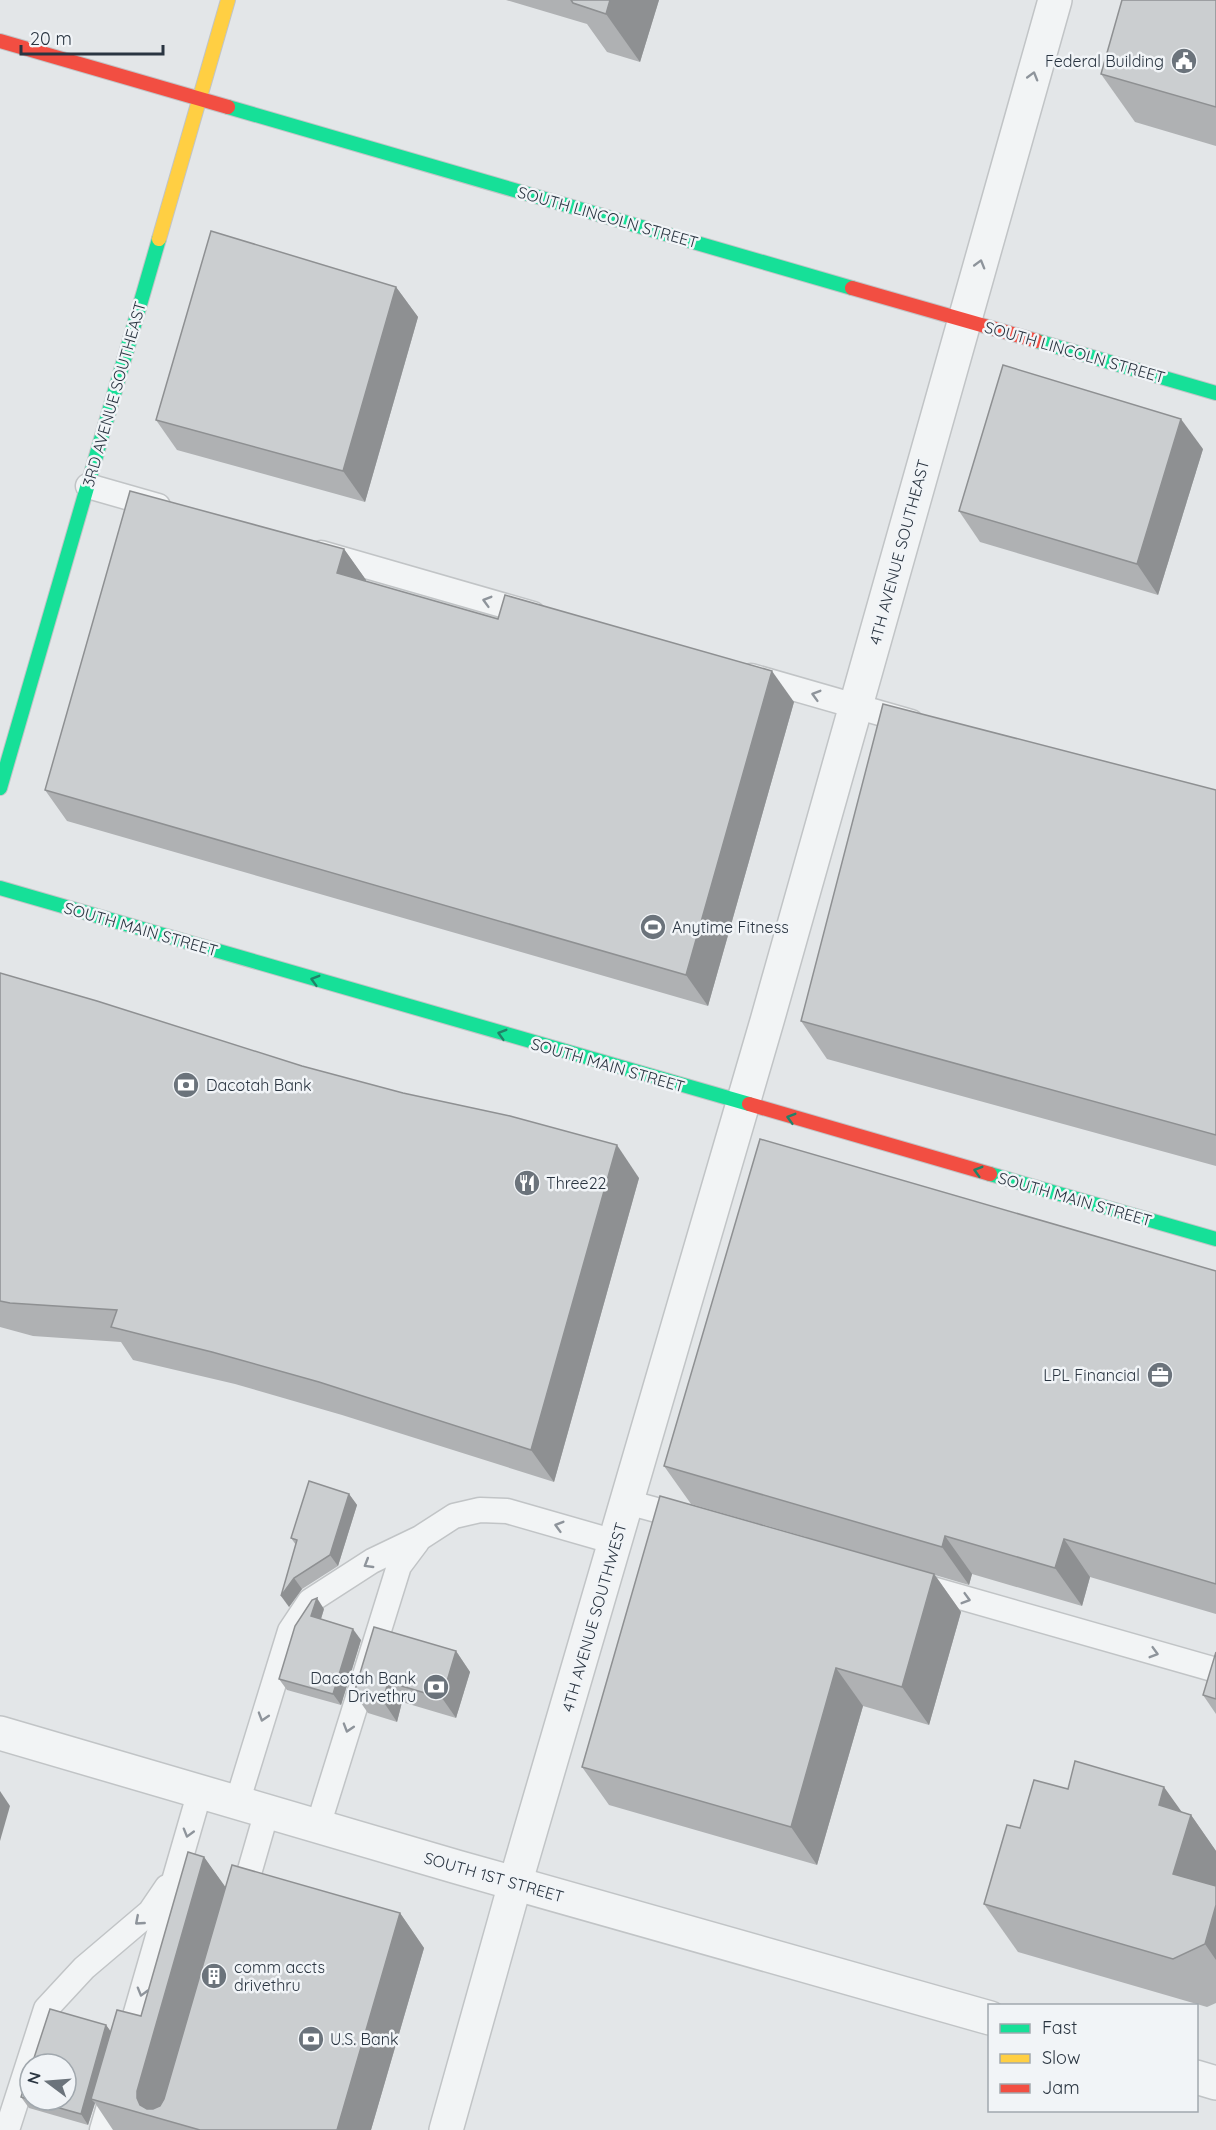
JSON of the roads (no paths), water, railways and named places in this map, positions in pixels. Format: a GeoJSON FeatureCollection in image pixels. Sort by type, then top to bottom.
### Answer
{"type":"FeatureCollection","features":[{"type":"Feature","properties":{"kind":"street","name":"3RD AVENUE SOUTHEAST"},"geometry":{"type":"LineString","coordinates":[[0,788],[228,0]]}},
{"type":"Feature","properties":{"kind":"street","name":"4TH AVENUE SOUTHEAST"},"geometry":{"type":"LineString","coordinates":[[743,1104],[1055,0]]}},
{"type":"Feature","properties":{"kind":"street","name":"SOUTH LINCOLN STREET"},"geometry":{"type":"LineString","coordinates":[[0,41],[1216,393]]}},
{"type":"Feature","properties":{"kind":"street","name":"SOUTH MAIN STREET"},"geometry":{"type":"LineString","coordinates":[[0,888],[1216,1239]]}},
{"type":"Feature","properties":{"kind":"street","name":"4TH AVENUE SOUTHWEST"},"geometry":{"type":"LineString","coordinates":[[446,2130],[515,1884],[743,1104]]}},
{"type":"Feature","properties":{"kind":"street","name":"SOUTH 1ST STREET"},"geometry":{"type":"LineString","coordinates":[[0,1733],[515,1884],[988,2017]]}},
{"type":"Feature","properties":{"kind":"street"},"geometry":{"type":"LineString","coordinates":[[1198,2077],[1216,2083]]}},
{"type":"Feature","properties":{"kind":"lane"},"geometry":{"type":"LineString","coordinates":[[87,486],[179,512]]}},
{"type":"Feature","properties":{"kind":"lane"},"geometry":{"type":"LineString","coordinates":[[294,545],[558,621]]}},
{"type":"Feature","properties":{"kind":"lane"},"geometry":{"type":"LineString","coordinates":[[730,670],[935,729]]}},
{"type":"Feature","properties":{"kind":"lane"},"geometry":{"type":"LineString","coordinates":[[627,1502],[707,1524]]}},
{"type":"Feature","properties":{"kind":"lane"},"geometry":{"type":"LineString","coordinates":[[234,1925],[252,1807],[290,1631],[310,1601],[372,1561],[420,1538],[454,1516],[480,1510],[507,1511],[615,1542]]}},
{"type":"Feature","properties":{"kind":"lane"},"geometry":{"type":"LineString","coordinates":[[318,1826],[399,1566],[420,1538]]}},
{"type":"Feature","properties":{"kind":"lane"},"geometry":{"type":"LineString","coordinates":[[899,1580],[1216,1670]]}},
{"type":"Feature","properties":{"kind":"lane"},"geometry":{"type":"LineString","coordinates":[[102,2130],[200,1791]]}},
{"type":"Feature","properties":{"kind":"lane"},"geometry":{"type":"LineString","coordinates":[[7,2130],[46,2009],[84,1968],[150,1912],[176,1876]]}},
{"type":"Feature","properties":{"kind":"place","name":"Federal Building"},"geometry":{"type":"Point","coordinates":[1184,61]}},
{"type":"Feature","properties":{"kind":"place","name":"Anytime Fitness"},"geometry":{"type":"Point","coordinates":[653,927]}},
{"type":"Feature","properties":{"kind":"place","name":"Dacotah Bank"},"geometry":{"type":"Point","coordinates":[186,1085]}},
{"type":"Feature","properties":{"kind":"place","name":"Three22"},"geometry":{"type":"Point","coordinates":[527,1183]}},
{"type":"Feature","properties":{"kind":"place","name":"LPL Financial"},"geometry":{"type":"Point","coordinates":[1160,1375]}},
{"type":"Feature","properties":{"kind":"place","name":"Dacotah Bank Drivethru"},"geometry":{"type":"Point","coordinates":[436,1687]}},
{"type":"Feature","properties":{"kind":"place","name":"comm accts drivethru"},"geometry":{"type":"Point","coordinates":[214,1976]}},
{"type":"Feature","properties":{"kind":"place","name":"U.S. Bank"},"geometry":{"type":"Point","coordinates":[311,2039]}}]}
